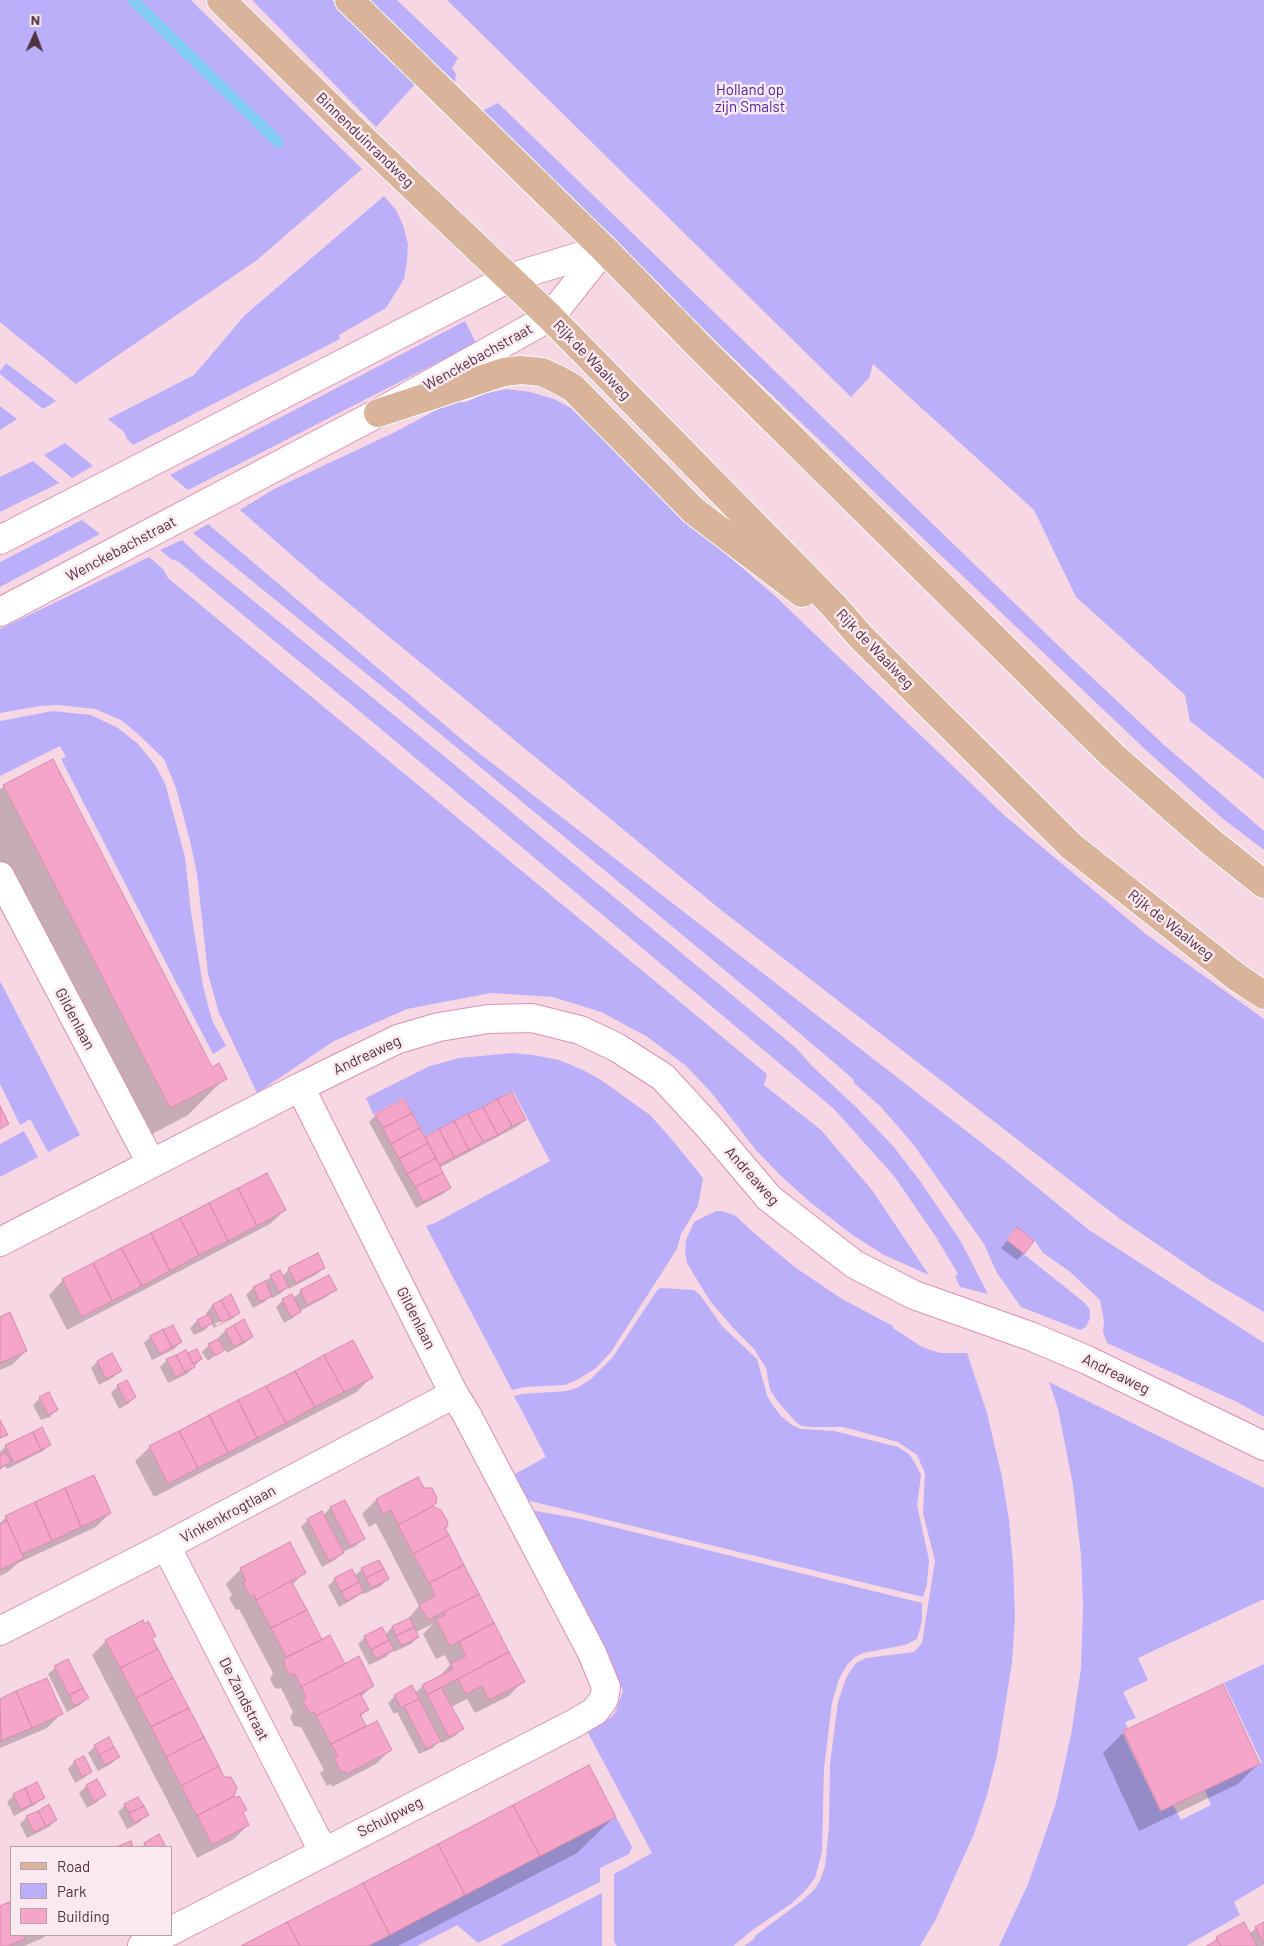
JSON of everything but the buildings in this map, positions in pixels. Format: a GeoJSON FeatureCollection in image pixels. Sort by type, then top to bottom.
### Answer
{"type":"FeatureCollection","features":[{"type":"Feature","properties":{"kind":"main road","name":"Binnenduinrandweg"},"geometry":{"type":"LineString","coordinates":[[221,0],[509,278]]}},
{"type":"Feature","properties":{"kind":"main road"},"geometry":{"type":"LineString","coordinates":[[350,0],[604,249],[702,349],[1113,756],[1211,842],[1264,884]]}},
{"type":"Feature","properties":{"kind":"main road","name":"Rijk de Waalweg"},"geometry":{"type":"LineString","coordinates":[[509,278],[550,317],[833,605],[860,637],[1071,846],[1238,978],[1264,995]]}},
{"type":"Feature","properties":{"kind":"main road"},"geometry":{"type":"LineString","coordinates":[[378,413],[504,372],[521,370],[542,372],[559,380],[578,394],[694,512],[860,637]]}},
{"type":"Feature","properties":{"kind":"street"},"geometry":{"type":"LineString","coordinates":[[0,540],[509,278],[604,249]]}},
{"type":"Feature","properties":{"kind":"street","name":"Wenckebachstraat"},"geometry":{"type":"LineString","coordinates":[[0,612],[378,413],[550,317],[604,249]]}},
{"type":"Feature","properties":{"kind":"street","name":"Gildenlaan"},"geometry":{"type":"LineString","coordinates":[[0,876],[151,1163]]}},
{"type":"Feature","properties":{"kind":"street","name":"Andreaweg"},"geometry":{"type":"LineString","coordinates":[[300,1087],[398,1039],[439,1027],[488,1019],[532,1018],[580,1030],[616,1047],[664,1077],[769,1198],[854,1264],[914,1295],[1030,1336],[1087,1360],[1264,1446]]}},
{"type":"Feature","properties":{"kind":"street"},"geometry":{"type":"LineString","coordinates":[[0,1242],[300,1087]]}},
{"type":"Feature","properties":{"kind":"street","name":"Gildenlaan"},"geometry":{"type":"LineString","coordinates":[[300,1087],[454,1394],[467,1415],[592,1653],[606,1687],[604,1698]]}},
{"type":"Feature","properties":{"kind":"street","name":"Vinkenkrogtlaan"},"geometry":{"type":"LineString","coordinates":[[0,1631],[454,1394]]}},
{"type":"Feature","properties":{"kind":"street","name":"De Zandstraat"},"geometry":{"type":"LineString","coordinates":[[166,1546],[323,1851]]}},
{"type":"Feature","properties":{"kind":"street","name":"Schulpweg"},"geometry":{"type":"LineString","coordinates":[[172,1930],[575,1722],[595,1711],[604,1698]]}},
{"type":"Feature","properties":{"kind":"street"},"geometry":{"type":"LineString","coordinates":[[142,1946],[162,1936]]}},
{"type":"Feature","properties":{"kind":"green space"},"geometry":{"type":"Polygon","coordinates":[[[0,0],[191,0],[362,169],[257,260],[76,384],[0,322],[0,0]]]}},
{"type":"Feature","properties":{"kind":"green space"},"geometry":{"type":"Polygon","coordinates":[[[252,0],[332,0],[419,80],[376,127],[252,0]]]}},
{"type":"Feature","properties":{"kind":"green space"},"geometry":{"type":"Polygon","coordinates":[[[365,0],[397,0],[458,58],[452,68],[456,74],[455,82],[365,0]]]}},
{"type":"Feature","properties":{"kind":"green space","name":"Holland op zijn Smalst"},"geometry":{"type":"Polygon","coordinates":[[[447,0],[1264,0],[1264,779],[1190,721],[1185,695],[1076,597],[1034,510],[873,364],[869,378],[851,397],[447,0]]]}},
{"type":"Feature","properties":{"kind":"green space"},"geometry":{"type":"Polygon","coordinates":[[[498,103],[1067,654],[1163,744],[1264,831],[1264,850],[1222,818],[1148,752],[730,355],[482,111],[498,103]]]}},
{"type":"Feature","properties":{"kind":"green space"},"geometry":{"type":"Polygon","coordinates":[[[384,196],[396,210],[403,225],[408,244],[404,279],[386,308],[339,335],[340,339],[133,445],[127,439],[124,432],[108,419],[194,375],[245,315],[384,196]]]}},
{"type":"Feature","properties":{"kind":"green space"},"geometry":{"type":"Polygon","coordinates":[[[465,321],[476,343],[188,490],[170,475],[465,321]]]}},
{"type":"Feature","properties":{"kind":"green space"},"geometry":{"type":"Polygon","coordinates":[[[6,363],[56,401],[43,409],[0,374],[6,363]]]}},
{"type":"Feature","properties":{"kind":"green space"},"geometry":{"type":"Polygon","coordinates":[[[506,389],[530,392],[554,399],[571,408],[683,517],[775,596],[1005,816],[1147,935],[1264,1019],[1264,1312],[1210,1280],[1120,1219],[721,910],[319,579],[240,510],[274,489],[395,432],[459,398],[463,403],[487,393],[506,389]]]}},
{"type":"Feature","properties":{"kind":"green space"},"geometry":{"type":"Polygon","coordinates":[[[0,406],[17,419],[0,430],[0,406]]]}},
{"type":"Feature","properties":{"kind":"green space"},"geometry":{"type":"Polygon","coordinates":[[[65,443],[93,466],[72,478],[44,455],[65,443]]]}},
{"type":"Feature","properties":{"kind":"green space"},"geometry":{"type":"Polygon","coordinates":[[[33,461],[59,483],[0,512],[0,477],[33,461]]]}},
{"type":"Feature","properties":{"kind":"green space"},"geometry":{"type":"Polygon","coordinates":[[[82,520],[100,534],[0,587],[0,562],[82,520]]]}},
{"type":"Feature","properties":{"kind":"green space"},"geometry":{"type":"Polygon","coordinates":[[[208,524],[466,743],[1005,1161],[1089,1230],[1264,1343],[1264,1417],[1237,1402],[1107,1343],[1103,1332],[1104,1321],[1100,1300],[1069,1271],[1043,1253],[1035,1241],[1016,1227],[1006,1240],[1085,1303],[1090,1310],[1090,1318],[1086,1327],[1080,1330],[1021,1307],[997,1273],[984,1244],[913,1144],[881,1107],[855,1084],[852,1078],[432,727],[193,533],[208,524]]]}},
{"type":"Feature","properties":{"kind":"green space"},"geometry":{"type":"Polygon","coordinates":[[[182,540],[202,559],[427,742],[796,1048],[893,1146],[920,1181],[960,1240],[988,1294],[960,1287],[955,1276],[958,1274],[936,1237],[894,1176],[834,1109],[376,725],[179,562],[171,559],[160,550],[182,540]]]}},
{"type":"Feature","properties":{"kind":"green space"},"geometry":{"type":"Polygon","coordinates":[[[149,557],[163,569],[168,578],[767,1074],[764,1085],[821,1130],[872,1190],[929,1275],[884,1255],[851,1234],[810,1202],[756,1150],[710,1091],[685,1065],[646,1036],[601,1012],[553,997],[491,993],[407,1009],[334,1041],[257,1093],[219,1013],[208,974],[197,874],[176,788],[164,759],[121,720],[95,709],[59,705],[40,706],[0,713],[0,629],[149,557]]]}},
{"type":"Feature","properties":{"kind":"green space"},"geometry":{"type":"Polygon","coordinates":[[[53,711],[91,715],[118,728],[138,744],[155,765],[165,783],[185,857],[191,912],[203,986],[212,1020],[226,1046],[213,1054],[61,759],[66,757],[60,746],[0,776],[0,721],[53,711]]]}},
{"type":"Feature","properties":{"kind":"green space"},"geometry":{"type":"Polygon","coordinates":[[[0,981],[80,1135],[48,1152],[30,1119],[20,1125],[0,1084],[0,981]]]}},
{"type":"Feature","properties":{"kind":"green space"},"geometry":{"type":"Polygon","coordinates":[[[513,1053],[559,1060],[601,1080],[650,1115],[703,1178],[698,1206],[681,1234],[677,1249],[611,1352],[596,1368],[565,1385],[525,1387],[512,1390],[426,1226],[435,1223],[550,1161],[513,1091],[425,1136],[404,1098],[373,1114],[366,1098],[430,1066],[459,1058],[513,1053]]]}},
{"type":"Feature","properties":{"kind":"green space"},"geometry":{"type":"Polygon","coordinates":[[[24,1131],[38,1157],[0,1177],[0,1144],[24,1131]]]}},
{"type":"Feature","properties":{"kind":"green space"},"geometry":{"type":"Polygon","coordinates":[[[716,1211],[736,1216],[796,1268],[842,1299],[893,1326],[893,1328],[922,1347],[940,1353],[967,1353],[987,1413],[1002,1477],[1009,1520],[1015,1618],[1012,1663],[997,1756],[987,1795],[974,1834],[936,1919],[920,1946],[744,1946],[803,1900],[815,1889],[821,1878],[825,1866],[829,1827],[830,1764],[838,1702],[847,1676],[856,1663],[866,1658],[914,1652],[922,1643],[935,1561],[923,1513],[925,1473],[917,1455],[898,1442],[843,1427],[802,1426],[796,1422],[770,1390],[766,1368],[754,1349],[711,1302],[702,1288],[687,1263],[686,1240],[694,1222],[716,1211]]]}},
{"type":"Feature","properties":{"kind":"green space"},"geometry":{"type":"Polygon","coordinates":[[[658,1289],[694,1290],[700,1295],[722,1326],[757,1359],[771,1403],[781,1416],[792,1425],[801,1429],[834,1431],[898,1447],[909,1454],[921,1475],[917,1505],[929,1560],[927,1584],[923,1597],[526,1500],[513,1475],[546,1457],[514,1396],[567,1391],[577,1388],[591,1379],[612,1358],[658,1289]]]}},
{"type":"Feature","properties":{"kind":"green space"},"geometry":{"type":"Polygon","coordinates":[[[1049,1382],[1264,1488],[1264,1599],[1138,1658],[1148,1680],[1123,1692],[1136,1718],[1125,1722],[1128,1729],[1122,1732],[1160,1811],[1173,1805],[1181,1820],[1211,1805],[1205,1790],[1262,1763],[1224,1683],[1264,1664],[1264,1884],[1234,1902],[1240,1915],[1186,1946],[999,1946],[1028,1884],[1056,1803],[1071,1735],[1081,1668],[1083,1605],[1081,1555],[1073,1485],[1058,1409],[1049,1382]]]}},
{"type":"Feature","properties":{"kind":"green space"},"geometry":{"type":"Polygon","coordinates":[[[530,1510],[581,1519],[922,1603],[922,1621],[917,1639],[905,1645],[863,1653],[855,1657],[847,1665],[839,1679],[832,1703],[824,1768],[822,1852],[815,1878],[792,1903],[733,1946],[617,1946],[614,1942],[614,1874],[652,1853],[587,1731],[610,1718],[615,1713],[623,1691],[617,1676],[530,1510]]]}},
{"type":"Feature","properties":{"kind":"green space"},"geometry":{"type":"Polygon","coordinates":[[[616,1817],[632,1847],[629,1854],[600,1868],[600,1882],[478,1943],[457,1925],[417,1946],[366,1946],[616,1817]]]}},
{"type":"Feature","properties":{"kind":"green space"},"geometry":{"type":"Polygon","coordinates":[[[602,1893],[602,1946],[500,1946],[602,1893]]]}},
{"type":"Feature","properties":{"kind":"waterway"},"geometry":{"type":"LineString","coordinates":[[133,0],[278,142]]}}]}
